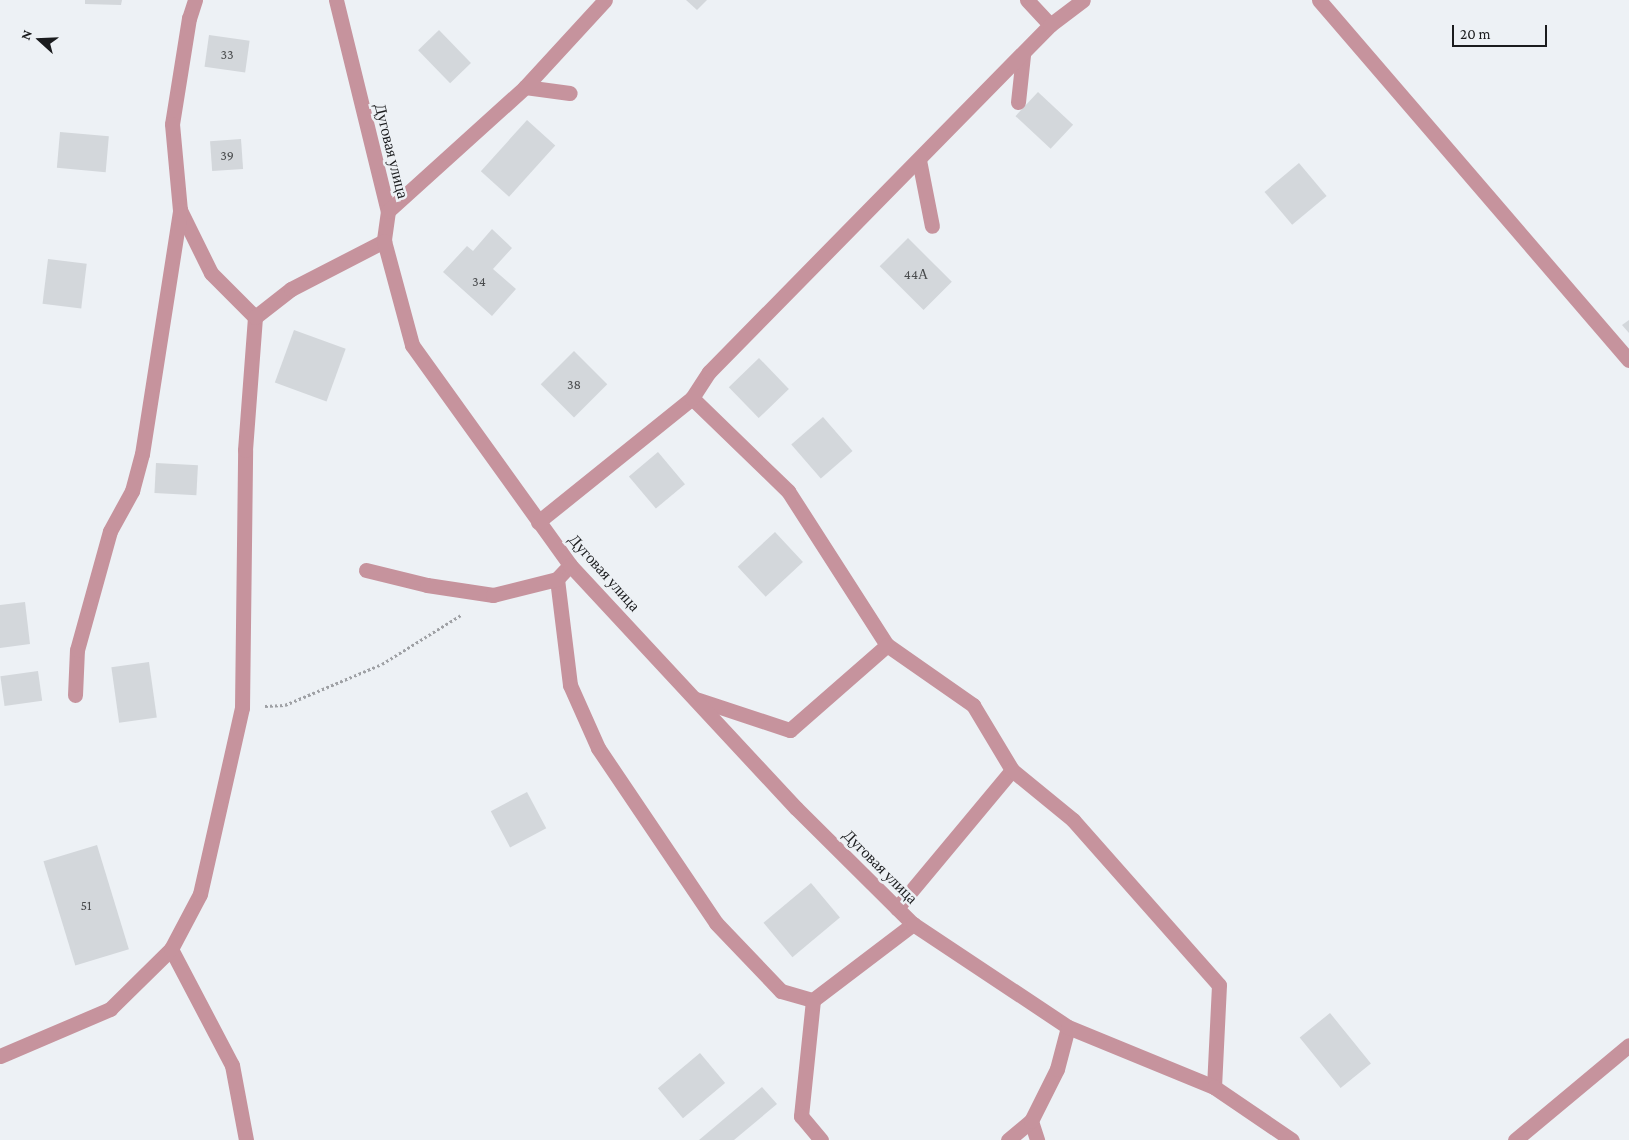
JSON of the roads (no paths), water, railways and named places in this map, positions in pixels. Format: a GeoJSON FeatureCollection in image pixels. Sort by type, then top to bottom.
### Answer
{"type":"FeatureCollection","features":[{"type":"Feature","properties":{"kind":"street"},"geometry":{"type":"LineString","coordinates":[[75,695],[77,650],[110,531],[132,491],[142,454],[180,210],[172,124],[189,18],[195,0]]}},
{"type":"Feature","properties":{"kind":"street","name":"Дуговая улица"},"geometry":{"type":"LineString","coordinates":[[336,0],[388,211],[384,241],[412,345],[570,565],[796,808],[913,924],[1068,1027],[1214,1088],[1292,1140]]}},
{"type":"Feature","properties":{"kind":"street"},"geometry":{"type":"LineString","coordinates":[[388,211],[525,88],[605,0]]}},
{"type":"Feature","properties":{"kind":"street"},"geometry":{"type":"LineString","coordinates":[[1027,0],[1050,25]]}},
{"type":"Feature","properties":{"kind":"street"},"geometry":{"type":"LineString","coordinates":[[538,522],[692,398],[709,372],[1023,55],[1050,25],[1082,0]]}},
{"type":"Feature","properties":{"kind":"street"},"geometry":{"type":"LineString","coordinates":[[1318,0],[1629,360]]}},
{"type":"Feature","properties":{"kind":"street"},"geometry":{"type":"LineString","coordinates":[[1018,102],[1023,55]]}},
{"type":"Feature","properties":{"kind":"street"},"geometry":{"type":"LineString","coordinates":[[525,88],[570,93]]}},
{"type":"Feature","properties":{"kind":"street"},"geometry":{"type":"LineString","coordinates":[[919,160],[932,226]]}},
{"type":"Feature","properties":{"kind":"street"},"geometry":{"type":"LineString","coordinates":[[180,210],[211,273],[255,317]]}},
{"type":"Feature","properties":{"kind":"street"},"geometry":{"type":"LineString","coordinates":[[0,1056],[110,1009],[171,949],[200,894],[242,708],[245,450],[255,317],[292,289],[384,241]]}},
{"type":"Feature","properties":{"kind":"street"},"geometry":{"type":"LineString","coordinates":[[692,398],[788,491],[887,645],[973,705],[1012,770],[1073,820],[1219,985],[1214,1088]]}},
{"type":"Feature","properties":{"kind":"street"},"geometry":{"type":"LineString","coordinates":[[366,570],[427,585],[493,595],[557,579],[570,565]]}},
{"type":"Feature","properties":{"kind":"street"},"geometry":{"type":"LineString","coordinates":[[557,579],[570,685],[598,748],[716,923],[780,992],[813,1000]]}},
{"type":"Feature","properties":{"kind":"street"},"geometry":{"type":"LineString","coordinates":[[696,699],[790,730],[887,645]]}},
{"type":"Feature","properties":{"kind":"street"},"geometry":{"type":"LineString","coordinates":[[897,908],[1012,770]]}},
{"type":"Feature","properties":{"kind":"street"},"geometry":{"type":"LineString","coordinates":[[821,1140],[801,1116],[813,1000],[913,924]]}},
{"type":"Feature","properties":{"kind":"street"},"geometry":{"type":"LineString","coordinates":[[171,949],[232,1065],[246,1140]]}},
{"type":"Feature","properties":{"kind":"street"},"geometry":{"type":"LineString","coordinates":[[1008,1140],[1031,1121],[1057,1069],[1068,1027]]}},
{"type":"Feature","properties":{"kind":"street"},"geometry":{"type":"LineString","coordinates":[[1515,1140],[1629,1045]]}},
{"type":"Feature","properties":{"kind":"street"},"geometry":{"type":"LineString","coordinates":[[1031,1121],[1037,1140]]}}]}
